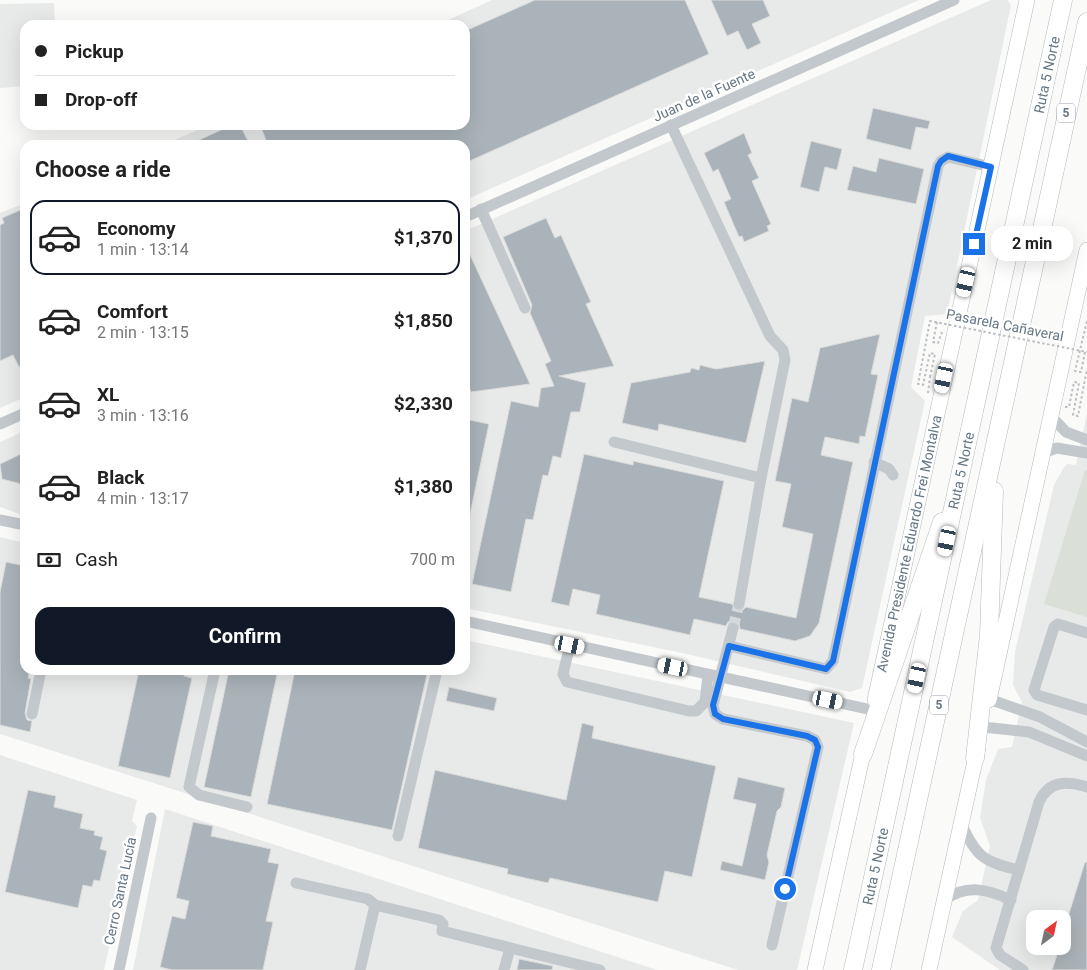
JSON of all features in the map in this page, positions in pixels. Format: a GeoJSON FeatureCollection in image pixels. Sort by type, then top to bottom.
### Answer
{"type":"FeatureCollection","features":[{"type":"Feature","properties":{"kind":"highway","name":"Ruta 5 Norte"},"geometry":{"type":"LineString","coordinates":[[853,970],[965,463],[1025,170],[1063,0]]}},
{"type":"Feature","properties":{"kind":"highway","name":"Ruta 5 Norte"},"geometry":{"type":"LineString","coordinates":[[881,970],[1087,22]]}},
{"type":"Feature","properties":{"kind":"highway"},"geometry":{"type":"LineString","coordinates":[[975,758],[989,636],[997,441]]}},
{"type":"Feature","properties":{"kind":"highway"},"geometry":{"type":"LineString","coordinates":[[863,754],[929,558],[965,463]]}},
{"type":"Feature","properties":{"kind":"main road","name":"Avenida Presidente Eduardo Frei Montalva"},"geometry":{"type":"LineString","coordinates":[[815,970],[1027,0]]}},
{"type":"Feature","properties":{"kind":"main road"},"geometry":{"type":"LineString","coordinates":[[929,970],[1087,250]]}},
{"type":"Feature","properties":{"kind":"street","name":"Juan de la Fuente"},"geometry":{"type":"LineString","coordinates":[[470,214],[954,0]]}},
{"type":"Feature","properties":{"kind":"street"},"geometry":{"type":"LineString","coordinates":[[671,125],[770,336],[783,350],[785,360],[760,478],[739,604]]}},
{"type":"Feature","properties":{"kind":"street"},"geometry":{"type":"LineString","coordinates":[[729,646],[822,668],[830,666],[837,643],[938,166],[948,156],[991,167]]}},
{"type":"Feature","properties":{"kind":"street"},"geometry":{"type":"LineString","coordinates":[[481,209],[526,308]]}},
{"type":"Feature","properties":{"kind":"street"},"geometry":{"type":"LineString","coordinates":[[0,424],[20,415]]}},
{"type":"Feature","properties":{"kind":"street"},"geometry":{"type":"LineString","coordinates":[[1050,415],[1066,432],[1087,440]]}},
{"type":"Feature","properties":{"kind":"street"},"geometry":{"type":"LineString","coordinates":[[614,442],[760,478]]}},
{"type":"Feature","properties":{"kind":"street"},"geometry":{"type":"LineString","coordinates":[[1042,453],[1058,448],[1087,454]]}},
{"type":"Feature","properties":{"kind":"street"},"geometry":{"type":"LineString","coordinates":[[874,462],[889,469],[893,475]]}},
{"type":"Feature","properties":{"kind":"street"},"geometry":{"type":"LineString","coordinates":[[0,520],[20,524]]}},
{"type":"Feature","properties":{"kind":"street"},"geometry":{"type":"LineString","coordinates":[[470,623],[872,710]]}},
{"type":"Feature","properties":{"kind":"street"},"geometry":{"type":"LineString","coordinates":[[1087,633],[1058,624],[1054,627],[1034,690],[1037,695],[1087,710]]}},
{"type":"Feature","properties":{"kind":"street"},"geometry":{"type":"LineString","coordinates":[[733,628],[713,705],[715,714],[723,719],[807,736],[815,740],[818,747],[772,945]]}},
{"type":"Feature","properties":{"kind":"street"},"geometry":{"type":"LineString","coordinates":[[570,645],[563,674],[566,682],[689,711],[696,712],[704,702],[708,675]]}},
{"type":"Feature","properties":{"kind":"street"},"geometry":{"type":"LineString","coordinates":[[32,714],[40,675]]}},
{"type":"Feature","properties":{"kind":"street"},"geometry":{"type":"LineString","coordinates":[[214,675],[189,787],[199,795],[247,807]]}},
{"type":"Feature","properties":{"kind":"street"},"geometry":{"type":"LineString","coordinates":[[398,836],[436,675]]}},
{"type":"Feature","properties":{"kind":"street"},"geometry":{"type":"LineString","coordinates":[[989,698],[1040,717],[1087,742]]}},
{"type":"Feature","properties":{"kind":"street"},"geometry":{"type":"LineString","coordinates":[[983,727],[1023,731],[1086,756]]}},
{"type":"Feature","properties":{"kind":"street"},"geometry":{"type":"LineString","coordinates":[[1054,743],[1083,745],[1087,742]]}},
{"type":"Feature","properties":{"kind":"street"},"geometry":{"type":"LineString","coordinates":[[1023,970],[1000,955],[996,948],[1039,802],[1045,792],[1054,785],[1067,782],[1087,787]]}},
{"type":"Feature","properties":{"kind":"street","name":"Cerro Santa Lucía"},"geometry":{"type":"LineString","coordinates":[[119,970],[151,818]]}},
{"type":"Feature","properties":{"kind":"street"},"geometry":{"type":"LineString","coordinates":[[961,824],[978,853],[987,861],[1019,870]]}},
{"type":"Feature","properties":{"kind":"street"},"geometry":{"type":"LineString","coordinates":[[296,882],[368,899],[375,905],[439,920],[444,924],[442,931],[600,970]]}},
{"type":"Feature","properties":{"kind":"street"},"geometry":{"type":"LineString","coordinates":[[944,900],[957,892],[976,889],[1010,900]]}},
{"type":"Feature","properties":{"kind":"street"},"geometry":{"type":"LineString","coordinates":[[360,970],[375,905]]}},
{"type":"Feature","properties":{"kind":"street"},"geometry":{"type":"LineString","coordinates":[[504,970],[510,948]]}},
{"type":"Feature","properties":{"kind":"path","name":"Pasarela Cañaveral"},"geometry":{"type":"LineString","coordinates":[[932,394],[927,393],[935,354],[930,353],[923,385],[918,384],[930,321],[1086,352]]}},
{"type":"Feature","properties":{"kind":"path"},"geometry":{"type":"LineString","coordinates":[[1086,352],[1081,372],[1075,371],[1087,321]]}},
{"type":"Feature","properties":{"kind":"path"},"geometry":{"type":"LineString","coordinates":[[937,322],[933,342],[938,343],[941,332]]}},
{"type":"Feature","properties":{"kind":"path"},"geometry":{"type":"LineString","coordinates":[[1069,407],[1074,382],[1079,383],[1073,415],[1078,416],[1087,369]]}},
{"type":"Feature","properties":{"kind":"shaded area"},"geometry":{"type":"Polygon","coordinates":[[[492,0],[919,0],[470,198],[470,140],[174,140],[198,130],[470,130],[470,20],[448,20],[492,0]]]}},
{"type":"Feature","properties":{"kind":"shaded area"},"geometry":{"type":"Polygon","coordinates":[[[991,0],[1007,0],[1011,5],[947,314],[925,316],[911,387],[925,401],[862,688],[850,692],[682,653],[470,609],[470,229],[991,0]]]}},
{"type":"Feature","properties":{"kind":"shaded area"},"geometry":{"type":"Polygon","coordinates":[[[54,3],[55,20],[20,20],[20,86],[0,88],[0,4],[54,3]]]}},
{"type":"Feature","properties":{"kind":"shaded area"},"geometry":{"type":"Polygon","coordinates":[[[20,205],[20,399],[0,408],[0,213],[20,205]]]}},
{"type":"Feature","properties":{"kind":"shaded area"},"geometry":{"type":"Polygon","coordinates":[[[1087,413],[1087,970],[1000,970],[952,937],[963,911],[978,900],[990,846],[980,818],[986,780],[998,749],[1012,747],[1022,702],[1013,685],[1015,652],[1054,485],[1067,464],[1076,465],[1087,413]]]}},
{"type":"Feature","properties":{"kind":"shaded area"},"geometry":{"type":"Polygon","coordinates":[[[20,433],[20,514],[0,507],[0,442],[20,433]]]}},
{"type":"Feature","properties":{"kind":"shaded area"},"geometry":{"type":"Polygon","coordinates":[[[1085,470],[1087,470],[1087,617],[1044,604],[1085,470]]]}},
{"type":"Feature","properties":{"kind":"shaded area"},"geometry":{"type":"Polygon","coordinates":[[[0,537],[20,542],[20,675],[470,675],[470,641],[854,723],[797,970],[738,970],[0,734],[0,537]]]}},
{"type":"Feature","properties":{"kind":"shaded area"},"geometry":{"type":"Polygon","coordinates":[[[0,755],[137,800],[132,821],[137,826],[124,878],[118,880],[113,901],[119,905],[104,970],[0,970],[0,755]]]}},
{"type":"Feature","properties":{"kind":"shaded area"},"geometry":{"type":"Polygon","coordinates":[[[165,809],[657,970],[133,970],[165,809]]]}},
{"type":"Feature","properties":{"kind":"building"},"geometry":{"type":"Polygon","coordinates":[[[535,0],[685,0],[709,54],[470,161],[470,140],[266,140],[262,130],[470,130],[470,29],[535,0]]]}},
{"type":"Feature","properties":{"kind":"building"},"geometry":{"type":"Polygon","coordinates":[[[711,0],[763,0],[770,16],[752,24],[761,43],[747,50],[738,31],[727,36],[711,0]]]}},
{"type":"Feature","properties":{"kind":"building"},"geometry":{"type":"Polygon","coordinates":[[[873,108],[930,121],[928,129],[916,127],[911,150],[866,139],[873,108]]]}},
{"type":"Feature","properties":{"kind":"building"},"geometry":{"type":"Polygon","coordinates":[[[221,130],[242,130],[248,140],[199,140],[221,130]]]}},
{"type":"Feature","properties":{"kind":"building"},"geometry":{"type":"Polygon","coordinates":[[[744,133],[752,153],[748,155],[759,178],[752,181],[771,224],[767,226],[769,231],[744,242],[742,236],[739,237],[724,202],[731,199],[718,169],[713,172],[704,153],[744,133]]]}},
{"type":"Feature","properties":{"kind":"building"},"geometry":{"type":"Polygon","coordinates":[[[811,141],[842,149],[837,170],[825,167],[819,192],[800,187],[811,141]]]}},
{"type":"Feature","properties":{"kind":"building"},"geometry":{"type":"Polygon","coordinates":[[[879,158],[924,169],[916,204],[847,190],[853,166],[876,172],[879,158]]]}},
{"type":"Feature","properties":{"kind":"building"},"geometry":{"type":"Polygon","coordinates":[[[20,210],[19,367],[13,355],[0,361],[0,225],[4,223],[2,218],[20,210]]]}},
{"type":"Feature","properties":{"kind":"building"},"geometry":{"type":"Polygon","coordinates":[[[546,218],[555,238],[561,235],[591,302],[586,304],[614,366],[559,376],[586,383],[580,412],[571,412],[561,458],[553,456],[548,476],[543,475],[533,520],[526,519],[511,592],[472,584],[511,401],[538,407],[541,388],[554,386],[545,364],[551,361],[530,313],[532,305],[503,237],[546,218]]]}},
{"type":"Feature","properties":{"kind":"building"},"geometry":{"type":"Polygon","coordinates":[[[470,255],[530,384],[471,392],[470,390],[470,255]]]}},
{"type":"Feature","properties":{"kind":"building"},"geometry":{"type":"Polygon","coordinates":[[[880,334],[871,374],[878,375],[865,437],[860,436],[859,444],[825,437],[821,455],[853,462],[819,623],[810,636],[795,641],[740,629],[739,623],[734,621],[728,622],[726,626],[694,619],[690,635],[596,614],[600,595],[573,589],[569,606],[551,602],[584,454],[633,465],[633,461],[724,481],[699,597],[732,604],[737,611],[742,611],[746,607],[796,618],[813,534],[782,527],[791,484],[775,481],[792,398],[808,402],[820,348],[880,334]]]}},
{"type":"Feature","properties":{"kind":"building"},"geometry":{"type":"Polygon","coordinates":[[[765,361],[746,443],[659,424],[658,431],[622,423],[631,383],[690,372],[691,368],[699,370],[700,365],[716,369],[765,361]]]}},
{"type":"Feature","properties":{"kind":"building"},"geometry":{"type":"Polygon","coordinates":[[[470,420],[489,424],[470,514],[470,420]]]}},
{"type":"Feature","properties":{"kind":"building"},"geometry":{"type":"Polygon","coordinates":[[[20,454],[20,484],[2,479],[0,464],[20,454]]]}},
{"type":"Feature","properties":{"kind":"building"},"geometry":{"type":"Polygon","coordinates":[[[6,562],[20,565],[20,675],[29,675],[28,678],[31,679],[25,713],[27,720],[32,721],[30,732],[0,725],[0,592],[6,562]]]}},
{"type":"Feature","properties":{"kind":"building"},"geometry":{"type":"Polygon","coordinates":[[[138,675],[184,675],[192,678],[170,778],[118,766],[138,675]]]}},
{"type":"Feature","properties":{"kind":"building"},"geometry":{"type":"Polygon","coordinates":[[[228,675],[277,675],[251,797],[204,787],[228,675]]]}},
{"type":"Feature","properties":{"kind":"building"},"geometry":{"type":"Polygon","coordinates":[[[294,675],[427,675],[392,830],[267,804],[294,675]]]}},
{"type":"Feature","properties":{"kind":"building"},"geometry":{"type":"Polygon","coordinates":[[[449,687],[497,698],[494,711],[446,701],[449,687]]]}},
{"type":"Feature","properties":{"kind":"building"},"geometry":{"type":"Polygon","coordinates":[[[582,723],[594,726],[592,738],[716,766],[692,877],[665,871],[658,902],[550,878],[548,883],[507,874],[508,869],[418,848],[435,770],[566,800],[582,723]]]}},
{"type":"Feature","properties":{"kind":"building"},"geometry":{"type":"Polygon","coordinates":[[[738,777],[785,788],[781,807],[777,811],[767,855],[769,862],[765,880],[720,870],[722,861],[742,866],[756,804],[733,799],[738,777]]]}},
{"type":"Feature","properties":{"kind":"building"},"geometry":{"type":"Polygon","coordinates":[[[28,790],[56,796],[54,807],[83,814],[80,828],[95,831],[94,835],[103,837],[100,849],[107,851],[100,881],[94,880],[92,887],[83,885],[78,908],[5,892],[28,790]]]}},
{"type":"Feature","properties":{"kind":"building"},"geometry":{"type":"Polygon","coordinates":[[[193,822],[213,826],[211,836],[271,849],[268,862],[279,864],[266,921],[273,922],[263,970],[172,970],[160,967],[172,916],[185,919],[189,901],[176,898],[193,822]]]}},
{"type":"Feature","properties":{"kind":"building"},"geometry":{"type":"Polygon","coordinates":[[[1085,862],[1087,863],[1087,970],[1052,970],[1057,955],[1071,955],[1070,910],[1085,862]]]}},
{"type":"Feature","properties":{"kind":"building"},"geometry":{"type":"Polygon","coordinates":[[[519,959],[553,966],[552,970],[517,970],[519,959]]]}},
{"type":"Feature","properties":{"kind":"tunnel"},"geometry":{"type":"LineString","coordinates":[[733,628],[739,604]]}},
{"type":"Feature","properties":{"kind":"route"},"geometry":{"type":"LineString","coordinates":[[785,889],[818,747],[815,740],[807,736],[723,719],[715,714],[713,705],[729,646],[826,669],[830,666],[833,661],[938,166],[948,156],[991,167],[974,244]]}}]}
